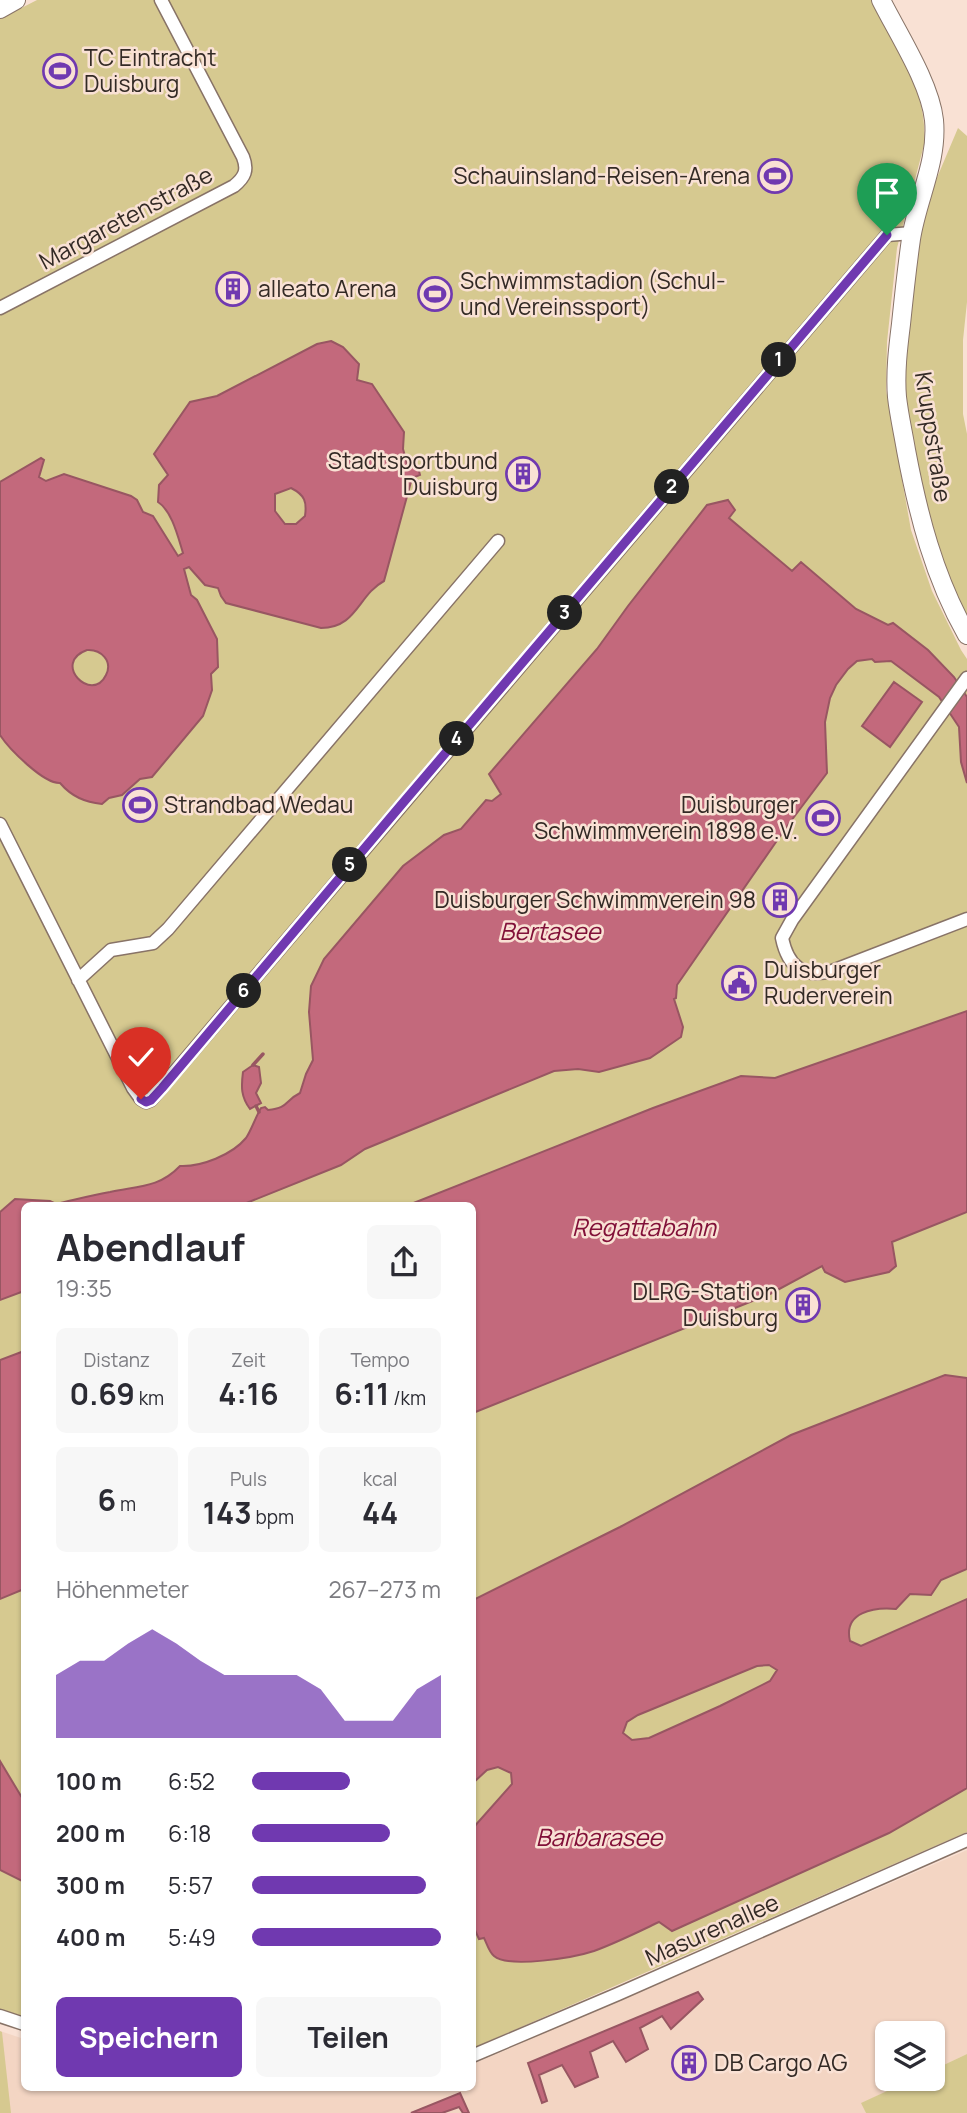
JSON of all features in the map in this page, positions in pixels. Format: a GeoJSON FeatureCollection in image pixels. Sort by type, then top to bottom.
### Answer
{"type":"FeatureCollection","features":[{"type":"Feature","properties":{"kind":"street"},"geometry":{"type":"LineString","coordinates":[[0,9],[16,0]]}},
{"type":"Feature","properties":{"kind":"street","name":"Margaretenstraße"},"geometry":{"type":"LineString","coordinates":[[0,308],[234,186],[245,174],[243,157],[161,0]]}},
{"type":"Feature","properties":{"kind":"street","name":"Kruppstraße"},"geometry":{"type":"LineString","coordinates":[[881,0],[922,80],[934,119],[933,155],[912,233],[897,362],[897,398],[926,538],[944,589],[967,635]]}},
{"type":"Feature","properties":{"kind":"street"},"geometry":{"type":"LineString","coordinates":[[0,824],[134,1088],[141,1099],[146,1102],[151,1100],[887,235],[912,233]]}},
{"type":"Feature","properties":{"kind":"street"},"geometry":{"type":"LineString","coordinates":[[78,980],[111,950],[153,943],[168,929],[498,541]]}},
{"type":"Feature","properties":{"kind":"street"},"geometry":{"type":"LineString","coordinates":[[965,680],[785,929],[782,938],[784,948],[796,966],[809,973],[820,974],[967,919]]}},
{"type":"Feature","properties":{"kind":"street","name":"Masurenallee"},"geometry":{"type":"LineString","coordinates":[[476,2054],[967,1840]]}},
{"type":"Feature","properties":{"kind":"street"},"geometry":{"type":"LineString","coordinates":[[0,2016],[21,2023]]}},
{"type":"Feature","properties":{"kind":"shaded area"},"geometry":{"type":"Polygon","coordinates":[[[37,0],[872,0],[900,52],[921,106],[924,145],[897,248],[887,342],[886,390],[911,530],[932,591],[967,659],[967,1832],[476,2047],[476,1202],[21,1202],[21,2016],[0,2009],[0,19],[37,0]]]}},
{"type":"Feature","properties":{"kind":"shaded area"},"geometry":{"type":"Polygon","coordinates":[[[958,128],[967,136],[967,302],[963,340],[963,414],[967,434],[967,622],[927,522],[904,397],[902,362],[914,252],[928,199],[958,128]]]}},
{"type":"Feature","properties":{"kind":"shaded area"},"geometry":{"type":"Polygon","coordinates":[[[967,1850],[967,2054],[945,2064],[945,2021],[875,2021],[875,2091],[888,2091],[862,2103],[866,2113],[0,2113],[0,2031],[21,2038],[21,2091],[476,2091],[476,2063],[522,2043],[522,2040],[967,1850]]]}},
{"type":"Feature","properties":{"kind":"shaded area"},"geometry":{"type":"Polygon","coordinates":[[[0,2031],[2,2032],[11,2113],[0,2113],[0,2031]]]}},
{"type":"Feature","properties":{"kind":"shaded area"},"geometry":{"type":"Polygon","coordinates":[[[967,2054],[967,2113],[866,2113],[861,2103],[887,2091],[945,2091],[945,2064],[967,2054]]]}},
{"type":"Feature","properties":{"kind":"water"},"geometry":{"type":"Polygon","coordinates":[[[331,341],[343,347],[359,364],[357,380],[372,384],[404,432],[403,449],[407,463],[419,471],[420,475],[412,478],[384,581],[368,594],[342,623],[321,628],[226,603],[218,588],[205,585],[189,567],[184,569],[191,595],[197,600],[217,639],[218,667],[211,674],[212,690],[203,716],[152,777],[140,779],[122,795],[109,798],[102,804],[79,798],[60,783],[36,772],[0,735],[0,482],[41,458],[44,460],[39,477],[46,481],[64,474],[137,500],[143,512],[153,516],[178,556],[183,553],[174,525],[158,502],[159,485],[168,475],[154,454],[190,402],[217,396],[317,344],[331,341]],[[291,488],[275,494],[275,511],[285,524],[296,524],[305,516],[304,499],[291,488]],[[87,650],[77,656],[73,663],[74,671],[84,683],[100,683],[108,670],[107,661],[101,654],[87,650]]]}},
{"type":"Feature","properties":{"kind":"water","name":"Bertasee"},"geometry":{"type":"Polygon","coordinates":[[[728,500],[735,510],[729,518],[792,571],[801,562],[856,609],[888,625],[893,623],[928,650],[954,677],[967,697],[967,783],[961,762],[959,727],[939,697],[891,661],[857,661],[836,685],[830,698],[825,722],[827,773],[677,985],[674,999],[683,1027],[681,1037],[650,1058],[599,1072],[578,1069],[554,1071],[365,1149],[341,1165],[249,1202],[65,1202],[139,1187],[164,1178],[180,1166],[206,1162],[225,1155],[246,1138],[261,1108],[280,1108],[300,1093],[313,1060],[309,1012],[311,986],[324,959],[403,866],[444,835],[461,829],[486,800],[492,801],[501,794],[489,774],[597,649],[707,505],[728,500]]]}},
{"type":"Feature","properties":{"kind":"water"},"geometry":{"type":"Polygon","coordinates":[[[894,682],[922,702],[890,747],[862,726],[894,682]]]}},
{"type":"Feature","properties":{"kind":"water","name":"Regattabahn"},"geometry":{"type":"Polygon","coordinates":[[[967,1011],[967,1212],[892,1242],[896,1266],[889,1272],[845,1282],[825,1272],[822,1266],[770,1294],[476,1412],[476,1202],[416,1202],[741,1076],[775,1078],[967,1011]]]}},
{"type":"Feature","properties":{"kind":"water"},"geometry":{"type":"Polygon","coordinates":[[[253,1065],[259,1067],[261,1083],[256,1093],[261,1103],[250,1109],[243,1096],[242,1082],[243,1072],[253,1065]]]}},
{"type":"Feature","properties":{"kind":"water","name":"Bertasee"},"geometry":{"type":"Polygon","coordinates":[[[15,1199],[52,1202],[21,1202],[21,1292],[0,1300],[0,1212],[15,1199]]]}},
{"type":"Feature","properties":{"kind":"water"},"geometry":{"type":"Polygon","coordinates":[[[21,1352],[21,1590],[0,1599],[0,1360],[21,1352]]]}},
{"type":"Feature","properties":{"kind":"water","name":"Barbarasee"},"geometry":{"type":"Polygon","coordinates":[[[945,1375],[967,1378],[967,1569],[941,1580],[931,1595],[910,1594],[896,1609],[862,1613],[851,1623],[849,1631],[850,1641],[861,1646],[967,1599],[967,1788],[889,1833],[672,1931],[659,1922],[594,1951],[558,1959],[527,1962],[502,1960],[494,1956],[484,1938],[479,1939],[476,1932],[476,1825],[512,1784],[511,1773],[498,1767],[487,1770],[476,1780],[476,1599],[620,1527],[791,1435],[945,1375]],[[769,1665],[757,1666],[638,1715],[627,1722],[623,1733],[632,1740],[649,1738],[770,1681],[777,1670],[769,1665]]]}},
{"type":"Feature","properties":{"kind":"water"},"geometry":{"type":"Polygon","coordinates":[[[0,1761],[21,1796],[21,1880],[0,1870],[0,1761]]]}},
{"type":"Feature","properties":{"kind":"water"},"geometry":{"type":"Polygon","coordinates":[[[698,1992],[703,1999],[671,2029],[662,2016],[640,2028],[648,2049],[626,2062],[613,2041],[590,2052],[598,2077],[575,2087],[562,2065],[539,2075],[547,2101],[542,2103],[528,2063],[698,1992]]]}},
{"type":"Feature","properties":{"kind":"water"},"geometry":{"type":"Polygon","coordinates":[[[460,2093],[469,2113],[463,2113],[459,2107],[442,2113],[411,2113],[460,2093]]]}},
{"type":"Feature","properties":{"kind":"waterway"},"geometry":{"type":"LineString","coordinates":[[253,1065],[263,1054]]}},
{"type":"Feature","properties":{"kind":"waterway"},"geometry":{"type":"LineString","coordinates":[[256,1106],[259,1112]]}},
{"type":"Feature","properties":{"kind":"place","name":"TC Eintracht Duisburg"},"geometry":{"type":"Point","coordinates":[60,71]}},
{"type":"Feature","properties":{"kind":"place","name":"Schauinsland-Reisen-Arena"},"geometry":{"type":"Point","coordinates":[775,176]}},
{"type":"Feature","properties":{"kind":"place","name":"alleato Arena"},"geometry":{"type":"Point","coordinates":[233,289]}},
{"type":"Feature","properties":{"kind":"place","name":"Schwimmstadion (Schul- und Vereinssport)"},"geometry":{"type":"Point","coordinates":[435,294]}},
{"type":"Feature","properties":{"kind":"place","name":"Stadtsportbund Duisburg"},"geometry":{"type":"Point","coordinates":[523,474]}},
{"type":"Feature","properties":{"kind":"place","name":"Strandbad Wedau"},"geometry":{"type":"Point","coordinates":[140,805]}},
{"type":"Feature","properties":{"kind":"place","name":"Duisburger Schwimmverein 1898 e.V."},"geometry":{"type":"Point","coordinates":[823,818]}},
{"type":"Feature","properties":{"kind":"place","name":"Duisburger Schwimmverein 98"},"geometry":{"type":"Point","coordinates":[780,900]}},
{"type":"Feature","properties":{"kind":"place","name":"Duisburger Ruderverein"},"geometry":{"type":"Point","coordinates":[739,983]}},
{"type":"Feature","properties":{"kind":"place","name":"DLRG-Station Duisburg"},"geometry":{"type":"Point","coordinates":[803,1305]}},
{"type":"Feature","properties":{"kind":"place","name":"DB Cargo AG"},"geometry":{"type":"Point","coordinates":[689,2063]}},
{"type":"Feature","properties":{"kind":"route"},"geometry":{"type":"LineString","coordinates":[[141,1099],[146,1102],[151,1100],[162,1088],[887,235]]}}]}
